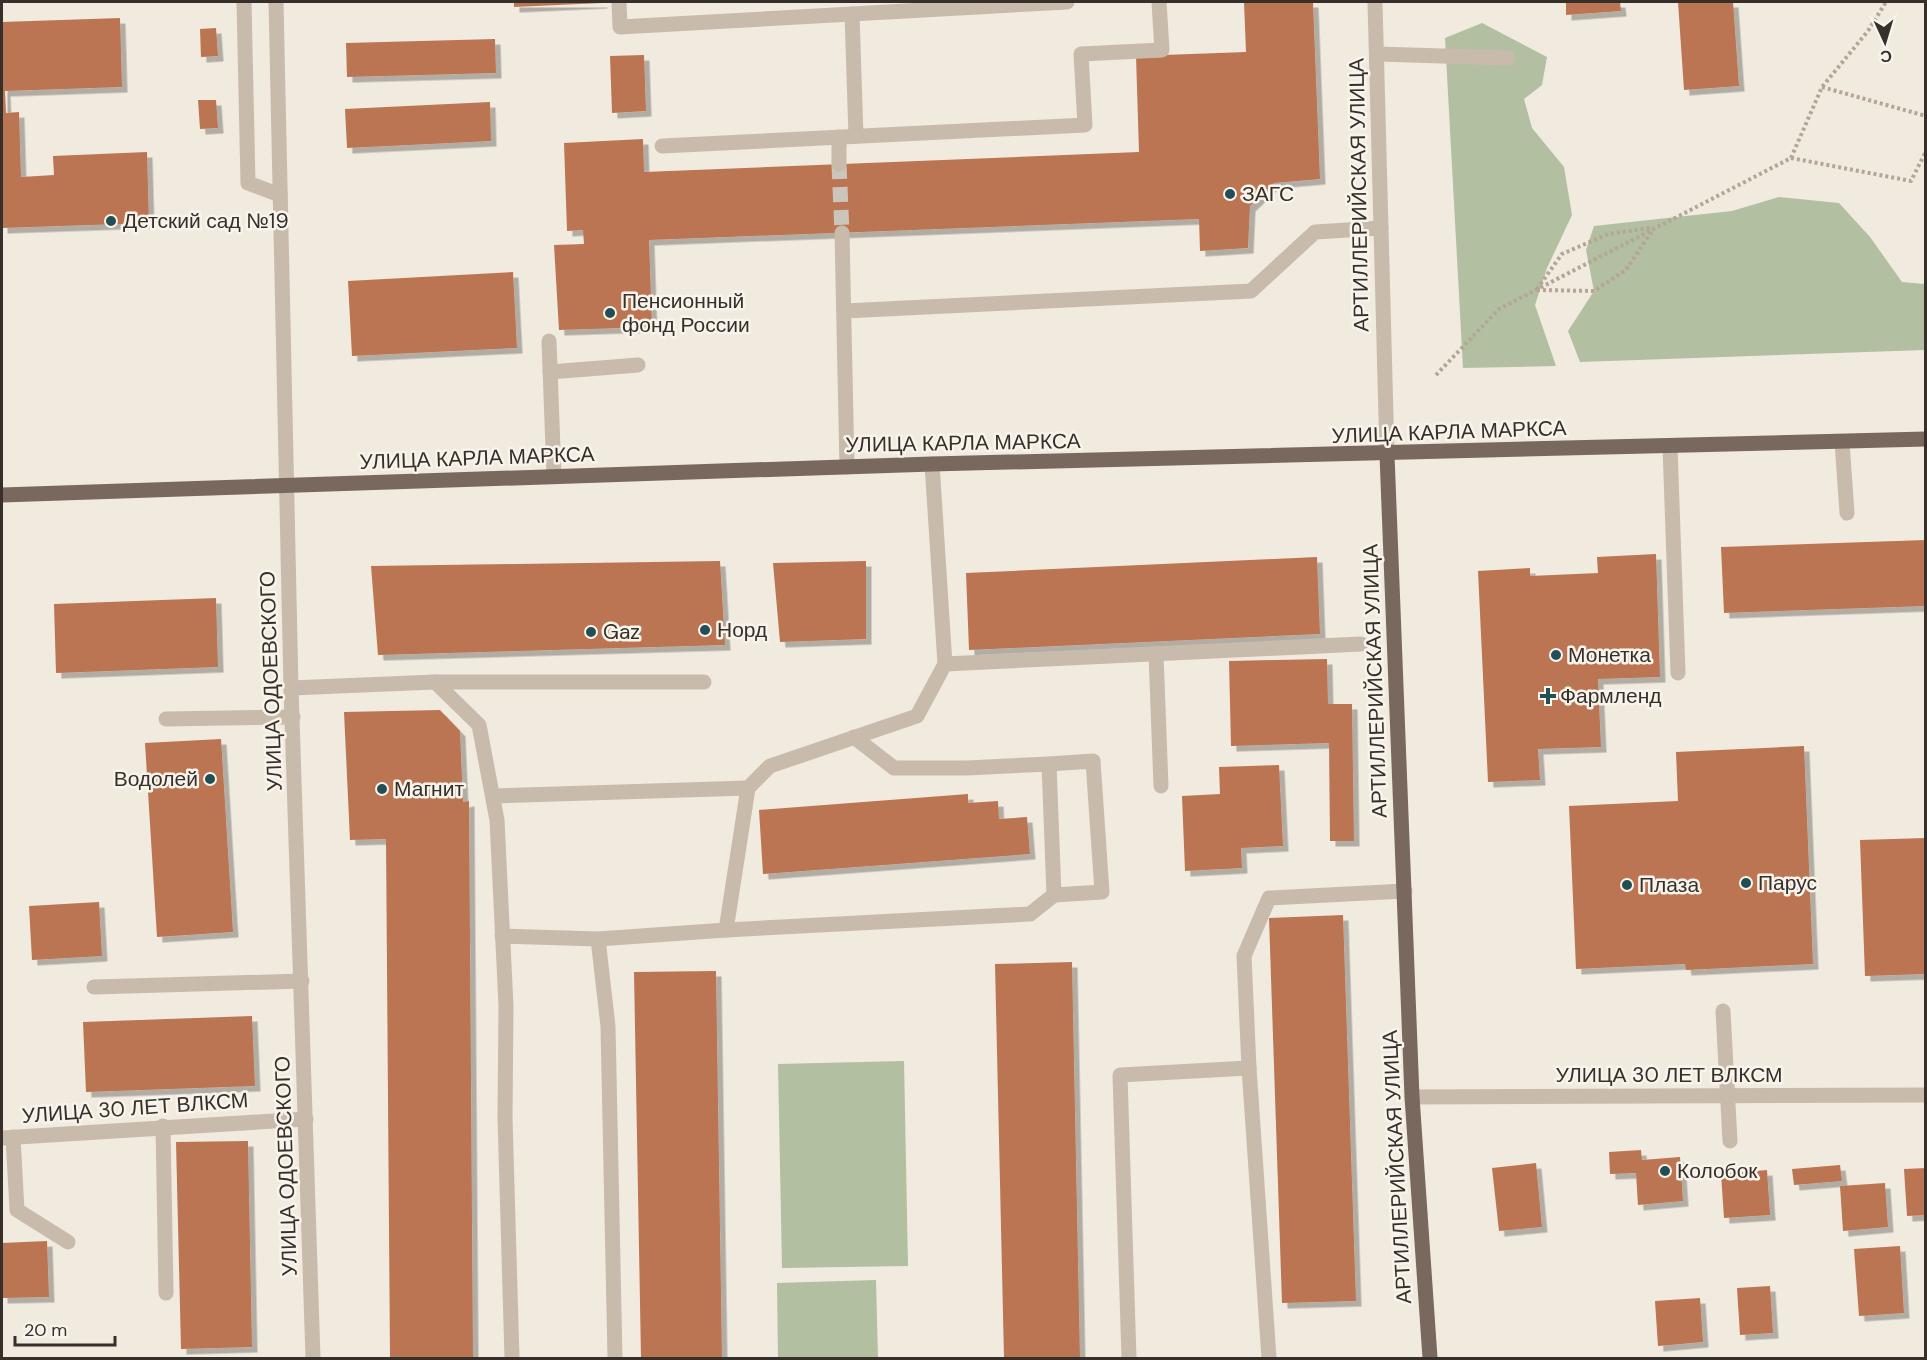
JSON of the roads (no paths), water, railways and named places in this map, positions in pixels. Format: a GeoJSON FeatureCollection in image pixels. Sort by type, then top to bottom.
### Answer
{"type":"FeatureCollection","features":[{"type":"Feature","properties":{"kind":"main road","name":"УЛИЦА КАРЛА МАРКСА"},"geometry":{"type":"LineString","coordinates":[[2,495],[932,464],[1387,455],[1926,439]]}},
{"type":"Feature","properties":{"kind":"main road","name":"АРТИЛЛЕРИЙСКАЯ УЛИЦА"},"geometry":{"type":"LineString","coordinates":[[1387,455],[1412,1097],[1430,1359]]}},
{"type":"Feature","properties":{"kind":"street"},"geometry":{"type":"LineString","coordinates":[[244,2],[248,183],[280,195]]}},
{"type":"Feature","properties":{"kind":"street","name":"УЛИЦА ОДОЕВСКОГО"},"geometry":{"type":"LineString","coordinates":[[276,2],[291,688],[313,1359]]}},
{"type":"Feature","properties":{"kind":"street"},"geometry":{"type":"LineString","coordinates":[[619,3],[620,27],[1067,2]]}},
{"type":"Feature","properties":{"kind":"street"},"geometry":{"type":"LineString","coordinates":[[662,146],[1085,125],[1081,54],[1162,50],[1159,2]]}},
{"type":"Feature","properties":{"kind":"street","name":"АРТИЛЛЕРИЙСКАЯ УЛИЦА"},"geometry":{"type":"LineString","coordinates":[[1376,2],[1387,455]]}},
{"type":"Feature","properties":{"kind":"street"},"geometry":{"type":"LineString","coordinates":[[852,14],[856,136]]}},
{"type":"Feature","properties":{"kind":"street"},"geometry":{"type":"LineString","coordinates":[[1377,54],[1508,58]]}},
{"type":"Feature","properties":{"kind":"street"},"geometry":{"type":"LineString","coordinates":[[838,137],[840,164]]}},
{"type":"Feature","properties":{"kind":"street"},"geometry":{"type":"LineString","coordinates":[[844,311],[1251,291],[1315,232],[1381,228]]}},
{"type":"Feature","properties":{"kind":"street"},"geometry":{"type":"LineString","coordinates":[[842,233],[848,467]]}},
{"type":"Feature","properties":{"kind":"street"},"geometry":{"type":"LineString","coordinates":[[549,341],[554,476]]}},
{"type":"Feature","properties":{"kind":"street"},"geometry":{"type":"LineString","coordinates":[[550,372],[638,365]]}},
{"type":"Feature","properties":{"kind":"street"},"geometry":{"type":"LineString","coordinates":[[1842,442],[1847,513]]}},
{"type":"Feature","properties":{"kind":"street"},"geometry":{"type":"LineString","coordinates":[[1670,447],[1678,673]]}},
{"type":"Feature","properties":{"kind":"street"},"geometry":{"type":"LineString","coordinates":[[726,930],[748,788],[770,766],[917,716],[945,664],[932,464]]}},
{"type":"Feature","properties":{"kind":"street"},"geometry":{"type":"LineString","coordinates":[[945,664],[1361,644]]}},
{"type":"Feature","properties":{"kind":"street"},"geometry":{"type":"LineString","coordinates":[[1156,654],[1161,786]]}},
{"type":"Feature","properties":{"kind":"street"},"geometry":{"type":"LineString","coordinates":[[291,688],[435,682],[704,682]]}},
{"type":"Feature","properties":{"kind":"street"},"geometry":{"type":"LineString","coordinates":[[435,682],[479,725],[497,820],[506,1006],[505,1118],[512,1359]]}},
{"type":"Feature","properties":{"kind":"street"},"geometry":{"type":"LineString","coordinates":[[166,719],[292,717]]}},
{"type":"Feature","properties":{"kind":"street"},"geometry":{"type":"LineString","coordinates":[[502,936],[598,939],[1030,914],[1054,895],[1102,892],[1093,761],[968,768],[894,768],[854,737]]}},
{"type":"Feature","properties":{"kind":"street"},"geometry":{"type":"LineString","coordinates":[[1049,764],[1054,895]]}},
{"type":"Feature","properties":{"kind":"street"},"geometry":{"type":"LineString","coordinates":[[494,796],[748,788]]}},
{"type":"Feature","properties":{"kind":"street"},"geometry":{"type":"LineString","coordinates":[[1269,1359],[1249,1068],[1244,956],[1269,898],[1405,891]]}},
{"type":"Feature","properties":{"kind":"street"},"geometry":{"type":"LineString","coordinates":[[598,939],[608,1026],[615,1359]]}},
{"type":"Feature","properties":{"kind":"street"},"geometry":{"type":"LineString","coordinates":[[94,987],[302,981]]}},
{"type":"Feature","properties":{"kind":"street"},"geometry":{"type":"LineString","coordinates":[[1724,1011],[1730,1141]]}},
{"type":"Feature","properties":{"kind":"street"},"geometry":{"type":"LineString","coordinates":[[1129,1359],[1120,1075],[1249,1068]]}},
{"type":"Feature","properties":{"kind":"street","name":"УЛИЦА 30 ЛЕТ ВЛКСМ"},"geometry":{"type":"LineString","coordinates":[[1412,1097],[1926,1095]]}},
{"type":"Feature","properties":{"kind":"street","name":"УЛИЦА 30 ЛЕТ ВЛКСМ"},"geometry":{"type":"LineString","coordinates":[[7,1137],[306,1119]]}},
{"type":"Feature","properties":{"kind":"street"},"geometry":{"type":"LineString","coordinates":[[163,1126],[166,1293]]}},
{"type":"Feature","properties":{"kind":"street"},"geometry":{"type":"LineString","coordinates":[[7,1137],[17,1210],[68,1242]]}},
{"type":"Feature","properties":{"kind":"tunnel"},"geometry":{"type":"LineString","coordinates":[[839,164],[842,233]]}},
{"type":"Feature","properties":{"kind":"place","name":"ЗАГС"},"geometry":{"type":"Point","coordinates":[1230,194]}},
{"type":"Feature","properties":{"kind":"place","name":"Детский сад №19"},"geometry":{"type":"Point","coordinates":[111,221]}},
{"type":"Feature","properties":{"kind":"place","name":"Пенсионный фонд России"},"geometry":{"type":"Point","coordinates":[610,313]}},
{"type":"Feature","properties":{"kind":"place","name":"Норд"},"geometry":{"type":"Point","coordinates":[705,630]}},
{"type":"Feature","properties":{"kind":"place","name":"Gaz"},"geometry":{"type":"Point","coordinates":[591,632]}},
{"type":"Feature","properties":{"kind":"place","name":"Монетка"},"geometry":{"type":"Point","coordinates":[1556,655]}},
{"type":"Feature","properties":{"kind":"place","name":"Фармленд"},"geometry":{"type":"Point","coordinates":[1548,696]}},
{"type":"Feature","properties":{"kind":"place","name":"Водолей"},"geometry":{"type":"Point","coordinates":[210,779]}},
{"type":"Feature","properties":{"kind":"place","name":"Магнит"},"geometry":{"type":"Point","coordinates":[382,789]}},
{"type":"Feature","properties":{"kind":"place","name":"Парус"},"geometry":{"type":"Point","coordinates":[1746,883]}},
{"type":"Feature","properties":{"kind":"place","name":"Плаза"},"geometry":{"type":"Point","coordinates":[1627,885]}},
{"type":"Feature","properties":{"kind":"place","name":"Колобок"},"geometry":{"type":"Point","coordinates":[1665,1171]}}]}
